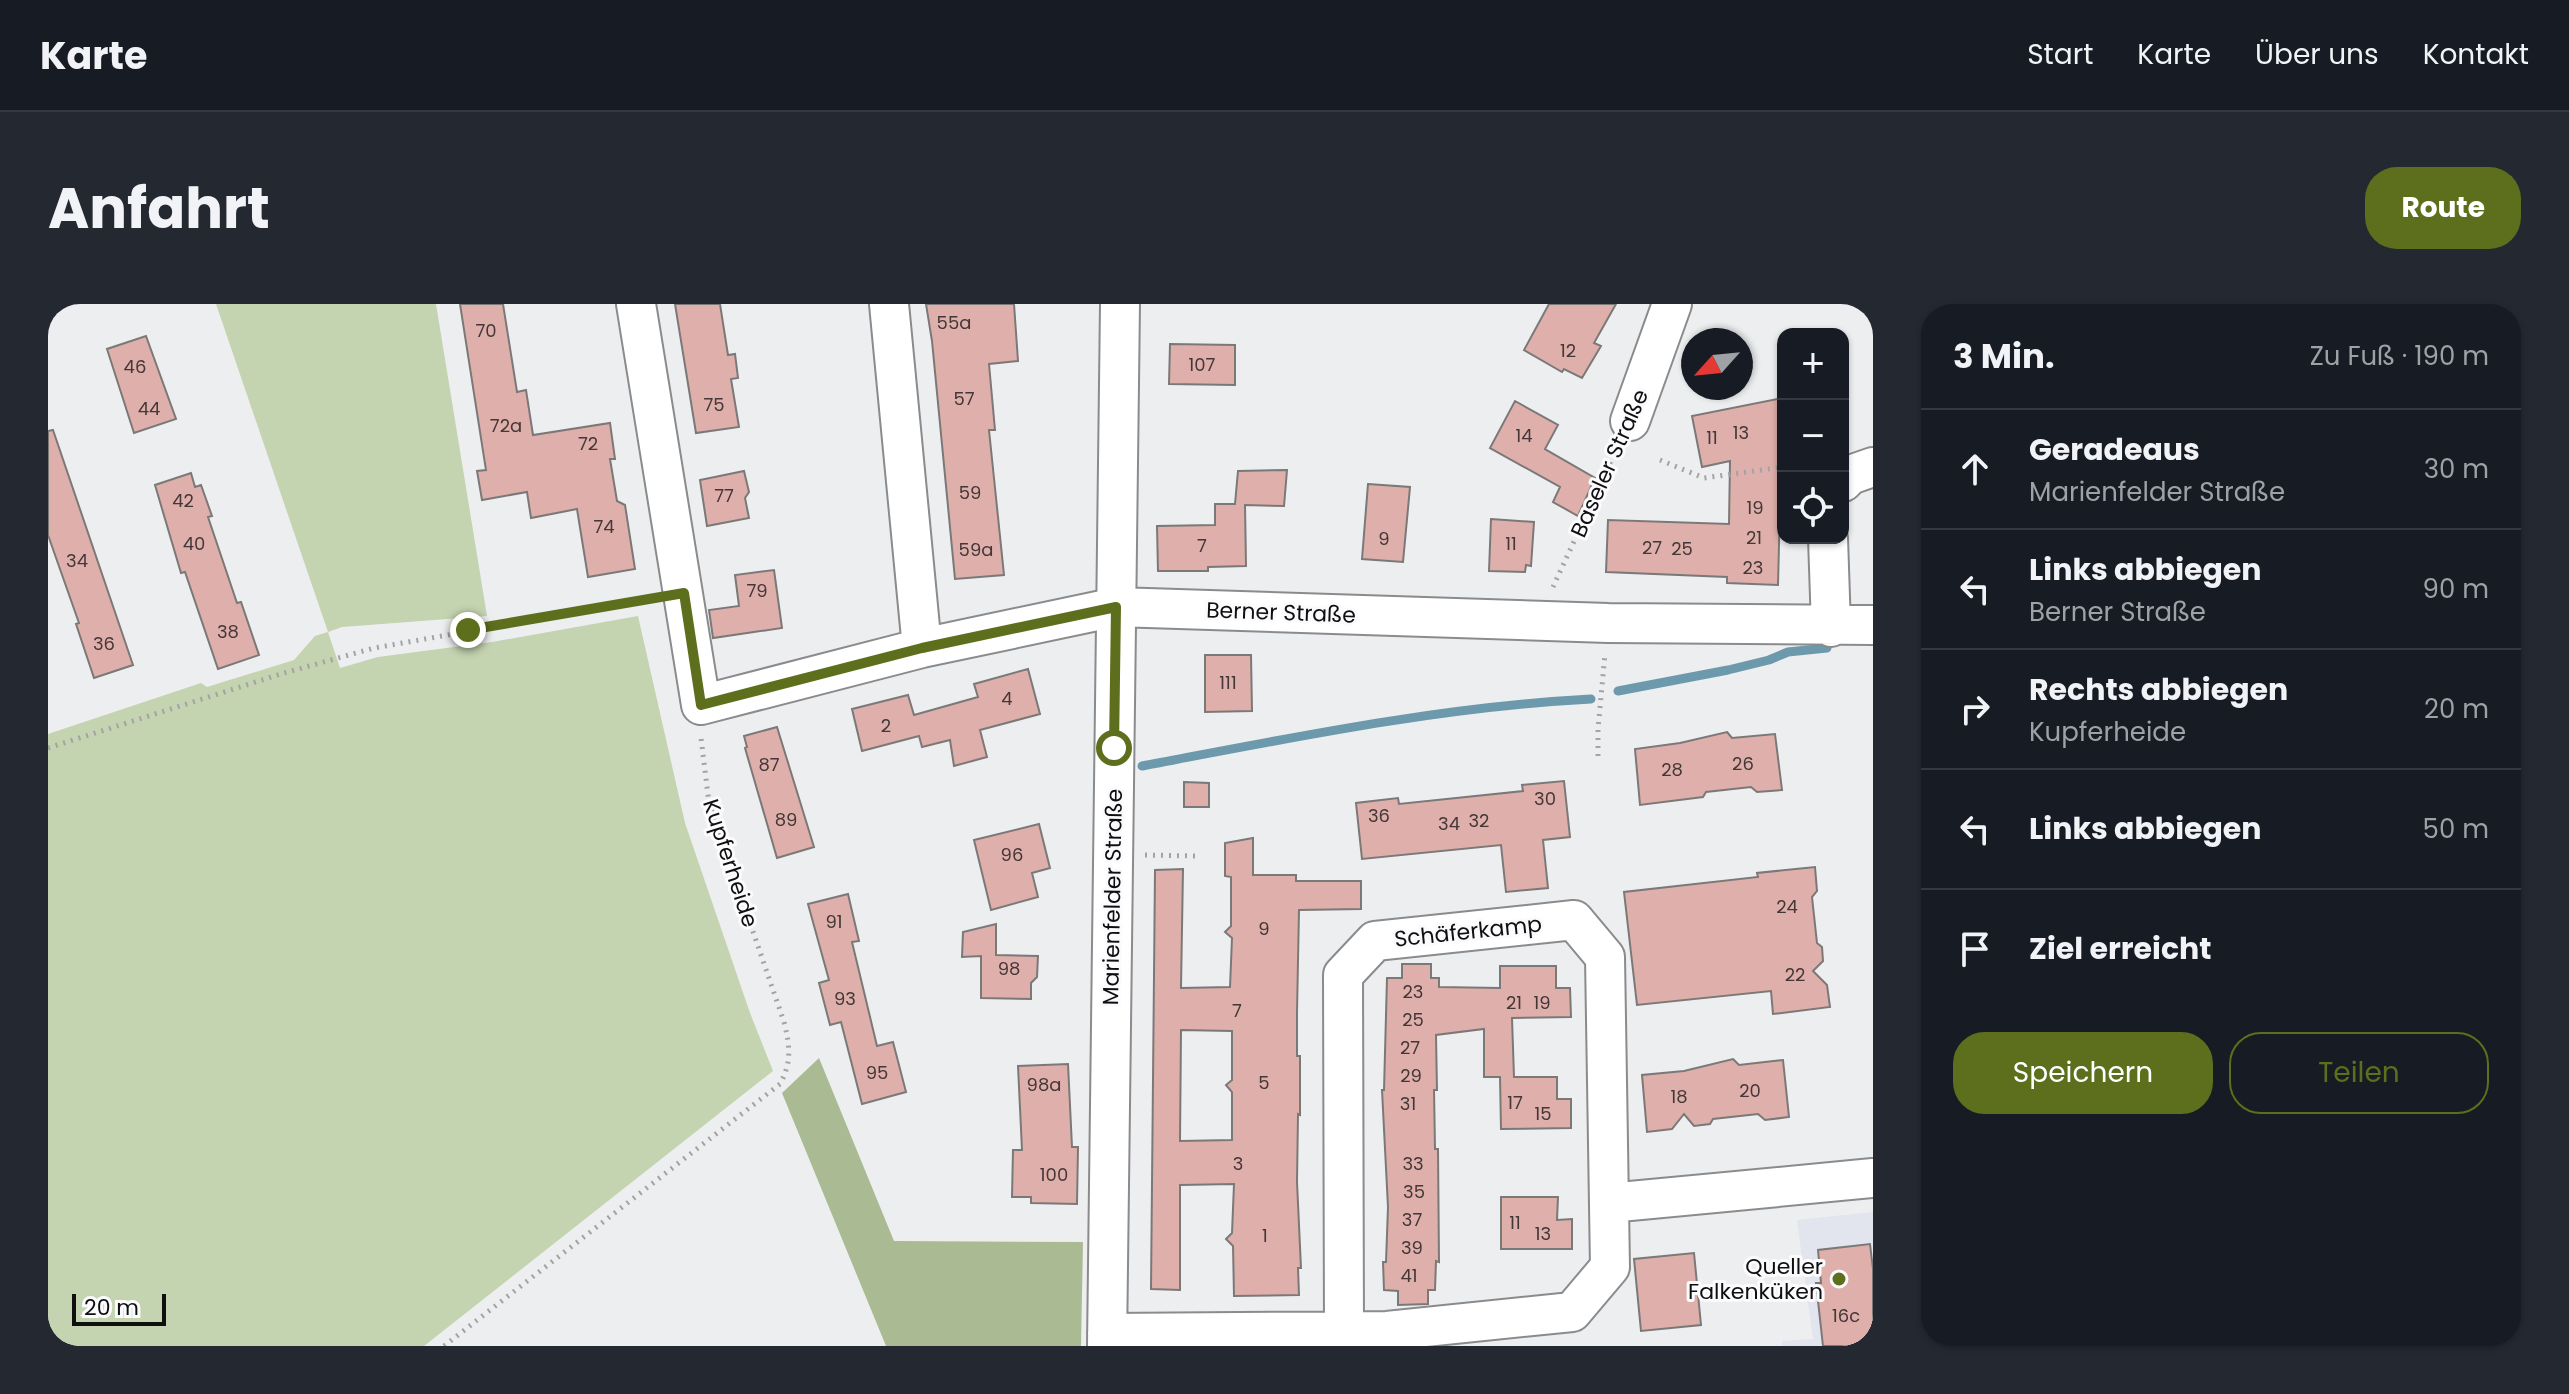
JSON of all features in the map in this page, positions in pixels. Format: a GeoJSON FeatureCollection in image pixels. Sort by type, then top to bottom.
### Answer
{"type":"FeatureCollection","features":[{"type":"Feature","properties":{"kind":"street"},"geometry":{"type":"LineString","coordinates":[[636,304],[701,705]]}},
{"type":"Feature","properties":{"kind":"street"},"geometry":{"type":"LineString","coordinates":[[889,304],[922,648]]}},
{"type":"Feature","properties":{"kind":"street","name":"Marienfelder Straße"},"geometry":{"type":"LineString","coordinates":[[1107,1339],[1120,304]]}},
{"type":"Feature","properties":{"kind":"street","name":"Baseler Straße"},"geometry":{"type":"LineString","coordinates":[[1630,421],[1672,304]]}},
{"type":"Feature","properties":{"kind":"street"},"geometry":{"type":"LineString","coordinates":[[1849,476],[1873,467]]}},
{"type":"Feature","properties":{"kind":"street"},"geometry":{"type":"LineString","coordinates":[[1828,544],[1831,627]]}},
{"type":"Feature","properties":{"kind":"street","name":"Berner Straße"},"geometry":{"type":"LineString","coordinates":[[701,705],[922,648],[1116,607],[1608,623],[1873,625]]}},
{"type":"Feature","properties":{"kind":"street","name":"Schäferkamp"},"geometry":{"type":"LineString","coordinates":[[1107,1339],[1387,1331],[1572,1312],[1610,1267],[1605,957],[1574,920],[1375,941],[1343,975],[1344,1331]]}},
{"type":"Feature","properties":{"kind":"street"},"geometry":{"type":"LineString","coordinates":[[1609,1203],[1873,1178]]}},
{"type":"Feature","properties":{"kind":"path","name":"Baseler Straße"},"geometry":{"type":"LineString","coordinates":[[1546,621],[1548,598],[1630,421]]}},
{"type":"Feature","properties":{"kind":"path"},"geometry":{"type":"LineString","coordinates":[[1660,460],[1704,478],[1777,468]]}},
{"type":"Feature","properties":{"kind":"path"},"geometry":{"type":"LineString","coordinates":[[48,748],[284,673],[374,648],[684,593]]}},
{"type":"Feature","properties":{"kind":"path"},"geometry":{"type":"LineString","coordinates":[[1598,756],[1608,623]]}},
{"type":"Feature","properties":{"kind":"path","name":"Kupferheide"},"geometry":{"type":"LineString","coordinates":[[444,1346],[780,1084],[788,1068],[790,1047],[784,1022],[709,803],[701,747],[701,705]]}},
{"type":"Feature","properties":{"kind":"path"},"geometry":{"type":"LineString","coordinates":[[1113,855],[1196,856]]}},
{"type":"Feature","properties":{"kind":"shaded area","name":"Queller Falkenküken"},"geometry":{"type":"Polygon","coordinates":[[[1873,1212],[1873,1346],[1782,1346],[1782,1341],[1813,1339],[1797,1220],[1873,1212]]]}},
{"type":"Feature","properties":{"kind":"green space"},"geometry":{"type":"Polygon","coordinates":[[[216,304],[436,304],[487,616],[342,627],[328,632],[216,304]]]}},
{"type":"Feature","properties":{"kind":"green space"},"geometry":{"type":"Polygon","coordinates":[[[638,616],[685,823],[773,1071],[424,1346],[48,1346],[48,734],[201,683],[207,687],[294,660],[315,636],[328,632],[340,668],[378,657],[492,642],[638,616]]]}},
{"type":"Feature","properties":{"kind":"green space"},"geometry":{"type":"Polygon","coordinates":[[[819,1058],[894,1241],[1083,1242],[1081,1346],[886,1346],[782,1093],[819,1058]]]}},
{"type":"Feature","properties":{"kind":"building"},"geometry":{"type":"Polygon","coordinates":[[[460,304],[503,304],[517,392],[526,390],[533,435],[610,423],[615,459],[610,459],[617,501],[625,505],[635,569],[588,577],[577,509],[531,518],[527,492],[482,500],[477,471],[486,470],[460,304]]]}},
{"type":"Feature","properties":{"kind":"building"},"geometry":{"type":"Polygon","coordinates":[[[675,304],[720,304],[728,355],[735,354],[738,378],[731,379],[739,427],[696,433],[675,304]]]}},
{"type":"Feature","properties":{"kind":"building"},"geometry":{"type":"Polygon","coordinates":[[[926,304],[1014,304],[1018,361],[989,364],[995,430],[989,430],[1004,575],[955,579],[926,304]]]}},
{"type":"Feature","properties":{"kind":"building"},"geometry":{"type":"Polygon","coordinates":[[[1549,304],[1616,304],[1594,343],[1601,346],[1582,378],[1564,369],[1562,372],[1524,350],[1549,304]]]}},
{"type":"Feature","properties":{"kind":"building"},"geometry":{"type":"Polygon","coordinates":[[[146,336],[176,419],[134,433],[107,349],[146,336]]]}},
{"type":"Feature","properties":{"kind":"building"},"geometry":{"type":"Polygon","coordinates":[[[1170,344],[1235,345],[1235,385],[1169,384],[1170,344]]]}},
{"type":"Feature","properties":{"kind":"building"},"geometry":{"type":"Polygon","coordinates":[[[1777,399],[1778,585],[1727,583],[1727,577],[1606,572],[1608,520],[1729,524],[1730,461],[1702,467],[1692,416],[1777,399]]]}},
{"type":"Feature","properties":{"kind":"building"},"geometry":{"type":"Polygon","coordinates":[[[1515,401],[1558,425],[1545,449],[1595,478],[1578,516],[1553,502],[1560,487],[1490,448],[1515,401]]]}},
{"type":"Feature","properties":{"kind":"building"},"geometry":{"type":"Polygon","coordinates":[[[53,430],[133,665],[94,678],[76,624],[79,623],[48,535],[48,431],[53,430]]]}},
{"type":"Feature","properties":{"kind":"building"},"geometry":{"type":"Polygon","coordinates":[[[1287,470],[1284,506],[1245,505],[1246,566],[1208,567],[1208,571],[1158,571],[1157,526],[1215,525],[1215,504],[1235,504],[1238,471],[1287,470]]]}},
{"type":"Feature","properties":{"kind":"building"},"geometry":{"type":"Polygon","coordinates":[[[744,471],[749,492],[745,498],[749,518],[707,526],[700,480],[744,471]]]}},
{"type":"Feature","properties":{"kind":"building"},"geometry":{"type":"Polygon","coordinates":[[[191,473],[195,487],[201,485],[212,516],[208,517],[237,603],[241,602],[259,655],[218,669],[185,572],[181,573],[155,485],[191,473]]]}},
{"type":"Feature","properties":{"kind":"building"},"geometry":{"type":"Polygon","coordinates":[[[1368,484],[1410,487],[1403,562],[1362,559],[1368,484]]]}},
{"type":"Feature","properties":{"kind":"building"},"geometry":{"type":"Polygon","coordinates":[[[1491,519],[1534,522],[1531,566],[1526,565],[1525,572],[1489,571],[1491,519]]]}},
{"type":"Feature","properties":{"kind":"building"},"geometry":{"type":"Polygon","coordinates":[[[774,570],[782,628],[713,638],[709,610],[739,606],[735,575],[774,570]]]}},
{"type":"Feature","properties":{"kind":"building"},"geometry":{"type":"Polygon","coordinates":[[[1205,655],[1251,655],[1252,711],[1205,712],[1205,655]]]}},
{"type":"Feature","properties":{"kind":"building"},"geometry":{"type":"Polygon","coordinates":[[[1028,669],[1040,714],[980,730],[987,757],[954,766],[950,740],[922,747],[919,736],[862,751],[852,709],[908,695],[914,715],[978,697],[974,684],[1028,669]]]}},
{"type":"Feature","properties":{"kind":"building"},"geometry":{"type":"Polygon","coordinates":[[[777,727],[814,847],[777,858],[744,736],[777,727]]]}},
{"type":"Feature","properties":{"kind":"building"},"geometry":{"type":"Polygon","coordinates":[[[1727,732],[1732,738],[1775,734],[1782,790],[1757,792],[1751,787],[1640,805],[1635,749],[1727,732]]]}},
{"type":"Feature","properties":{"kind":"building"},"geometry":{"type":"Polygon","coordinates":[[[1564,781],[1570,837],[1543,840],[1548,888],[1506,892],[1501,845],[1362,859],[1356,803],[1398,798],[1399,804],[1523,791],[1522,785],[1564,781]]]}},
{"type":"Feature","properties":{"kind":"building"},"geometry":{"type":"Polygon","coordinates":[[[1184,782],[1209,783],[1209,807],[1184,807],[1184,782]]]}},
{"type":"Feature","properties":{"kind":"building"},"geometry":{"type":"Polygon","coordinates":[[[1039,824],[1050,868],[1032,873],[1038,897],[991,910],[974,840],[1039,824]]]}},
{"type":"Feature","properties":{"kind":"building"},"geometry":{"type":"Polygon","coordinates":[[[1253,838],[1253,875],[1296,875],[1296,881],[1361,881],[1361,909],[1299,910],[1299,1295],[1234,1296],[1233,1246],[1226,1239],[1232,1233],[1234,1184],[1180,1185],[1180,1290],[1151,1289],[1155,870],[1183,869],[1181,988],[1230,987],[1232,938],[1225,932],[1231,926],[1231,877],[1225,876],[1225,843],[1253,838]],[[1181,1030],[1180,1141],[1232,1140],[1232,1092],[1226,1085],[1232,1080],[1232,1031],[1181,1030]]]}},
{"type":"Feature","properties":{"kind":"building"},"geometry":{"type":"Polygon","coordinates":[[[1815,867],[1817,891],[1812,897],[1817,943],[1822,947],[1823,961],[1813,971],[1827,985],[1830,1007],[1773,1014],[1771,991],[1637,1005],[1624,892],[1758,877],[1757,873],[1815,867]]]}},
{"type":"Feature","properties":{"kind":"building"},"geometry":{"type":"Polygon","coordinates":[[[848,894],[859,941],[852,942],[877,1046],[893,1042],[906,1092],[862,1104],[841,1022],[830,1025],[819,983],[829,980],[808,904],[848,894]]]}},
{"type":"Feature","properties":{"kind":"building"},"geometry":{"type":"Polygon","coordinates":[[[996,924],[996,955],[1038,956],[1037,977],[1031,983],[1031,999],[981,998],[981,956],[962,957],[963,932],[996,924]]]}},
{"type":"Feature","properties":{"kind":"building"},"geometry":{"type":"Polygon","coordinates":[[[1402,964],[1431,964],[1431,978],[1439,978],[1439,987],[1500,988],[1500,966],[1556,966],[1556,988],[1570,988],[1571,1017],[1512,1018],[1514,1077],[1557,1077],[1557,1099],[1571,1099],[1571,1128],[1501,1129],[1500,1077],[1484,1077],[1484,1029],[1436,1035],[1437,1090],[1434,1090],[1439,1262],[1436,1261],[1435,1290],[1428,1290],[1428,1304],[1398,1305],[1398,1291],[1384,1290],[1388,1207],[1382,1090],[1387,978],[1402,978],[1402,964]]]}},
{"type":"Feature","properties":{"kind":"building"},"geometry":{"type":"Polygon","coordinates":[[[1733,1059],[1739,1065],[1783,1060],[1789,1117],[1765,1120],[1758,1114],[1713,1119],[1710,1124],[1694,1126],[1684,1114],[1672,1129],[1647,1132],[1642,1075],[1684,1071],[1733,1059]]]}},
{"type":"Feature","properties":{"kind":"building"},"geometry":{"type":"Polygon","coordinates":[[[1068,1064],[1072,1147],[1078,1147],[1077,1204],[1031,1203],[1031,1197],[1012,1197],[1013,1150],[1022,1150],[1018,1066],[1068,1064]]]}},
{"type":"Feature","properties":{"kind":"building"},"geometry":{"type":"Polygon","coordinates":[[[1501,1197],[1558,1197],[1557,1220],[1572,1219],[1572,1249],[1501,1249],[1501,1197]]]}},
{"type":"Feature","properties":{"kind":"building"},"geometry":{"type":"Polygon","coordinates":[[[1870,1244],[1873,1346],[1823,1346],[1816,1283],[1821,1283],[1818,1250],[1870,1244]]]}},
{"type":"Feature","properties":{"kind":"building"},"geometry":{"type":"Polygon","coordinates":[[[1694,1253],[1701,1325],[1641,1331],[1634,1259],[1694,1253]]]}},
{"type":"Feature","properties":{"kind":"waterway"},"geometry":{"type":"LineString","coordinates":[[1618,691],[1728,670],[1788,652],[1827,648]]}},
{"type":"Feature","properties":{"kind":"waterway"},"geometry":{"type":"LineString","coordinates":[[1142,766],[1422,716],[1591,699]]}},
{"type":"Feature","properties":{"kind":"place","name":"Queller Falkenküken"},"geometry":{"type":"Point","coordinates":[1839,1279]}},
{"type":"Feature","properties":{"kind":"route"},"geometry":{"type":"LineString","coordinates":[[468,630],[684,593],[701,705],[1006,628],[1116,607],[1114,748]]}}]}
